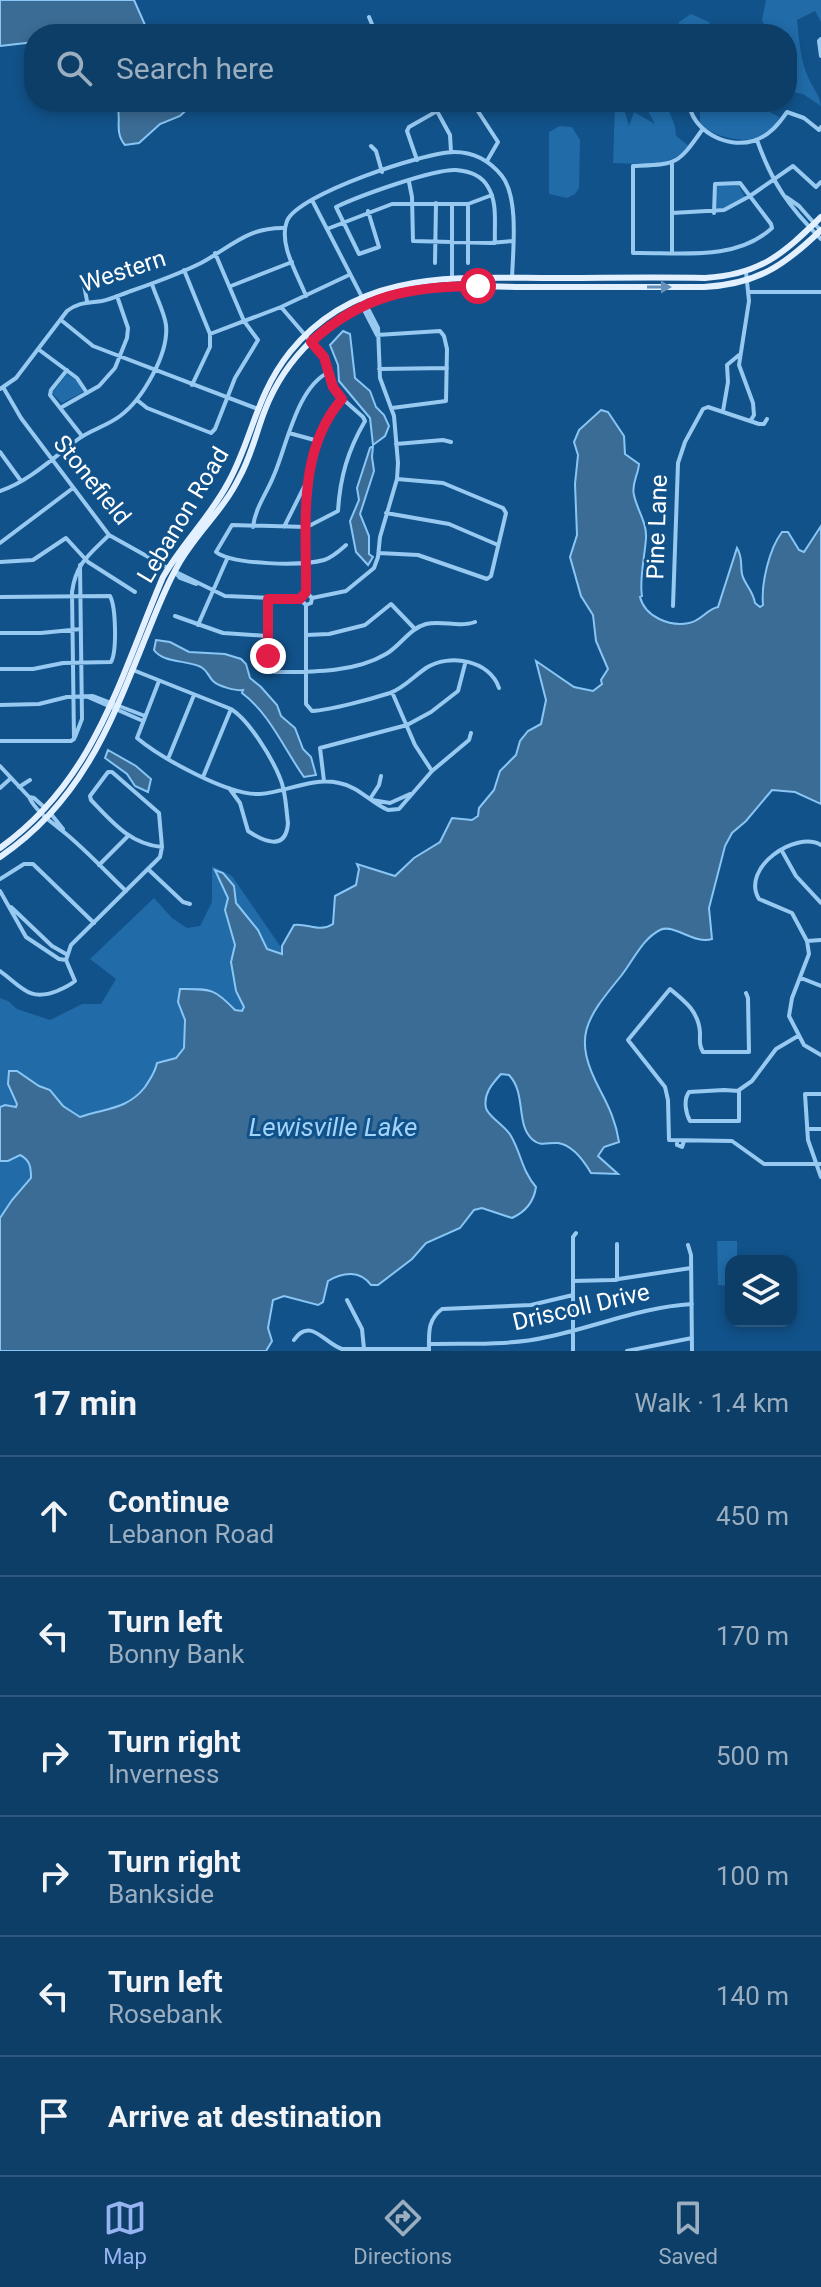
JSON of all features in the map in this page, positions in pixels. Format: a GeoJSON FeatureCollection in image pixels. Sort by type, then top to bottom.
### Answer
{"type":"FeatureCollection","features":[{"type":"Feature","properties":{"kind":"main road","name":"Lebanon Road"},"geometry":{"type":"LineString","coordinates":[[113,706],[171,570],[230,481],[277,370],[336,312],[411,282],[452,278],[705,278],[746,272],[780,254],[821,217]]}},
{"type":"Feature","properties":{"kind":"main road","name":"Lebanon Road"},"geometry":{"type":"LineString","coordinates":[[363,302],[415,289],[704,287],[748,281],[789,260],[820,233]]}},
{"type":"Feature","properties":{"kind":"main road"},"geometry":{"type":"LineString","coordinates":[[512,278],[512,287]]}},
{"type":"Feature","properties":{"kind":"main road","name":"Lebanon Road"},"geometry":{"type":"LineString","coordinates":[[0,857],[46,813],[80,766],[133,670],[171,570]]}},
{"type":"Feature","properties":{"kind":"main road","name":"Lebanon Road"},"geometry":{"type":"LineString","coordinates":[[0,848],[46,813]]}},
{"type":"Feature","properties":{"kind":"street"},"geometry":{"type":"LineString","coordinates":[[369,17],[373,24]]}},
{"type":"Feature","properties":{"kind":"street"},"geometry":{"type":"LineString","coordinates":[[821,39],[821,56]]}},
{"type":"Feature","properties":{"kind":"street"},"geometry":{"type":"LineString","coordinates":[[417,160],[407,131],[435,112]]}},
{"type":"Feature","properties":{"kind":"street"},"geometry":{"type":"LineString","coordinates":[[438,112],[450,135],[451,152]]}},
{"type":"Feature","properties":{"kind":"street"},"geometry":{"type":"LineString","coordinates":[[478,112],[498,143],[487,161]]}},
{"type":"Feature","properties":{"kind":"street"},"geometry":{"type":"LineString","coordinates":[[691,112],[693,120],[702,130],[737,142],[757,140],[775,128],[787,112],[804,118],[820,129]]}},
{"type":"Feature","properties":{"kind":"street"},"geometry":{"type":"LineString","coordinates":[[702,130],[683,156],[672,164],[633,166],[633,253],[730,250],[765,235],[772,226],[740,183],[715,184],[714,213]]}},
{"type":"Feature","properties":{"kind":"street"},"geometry":{"type":"LineString","coordinates":[[757,140],[772,180],[789,206],[820,233]]}},
{"type":"Feature","properties":{"kind":"street"},"geometry":{"type":"LineString","coordinates":[[371,146],[376,151],[382,172]]}},
{"type":"Feature","properties":{"kind":"street"},"geometry":{"type":"LineString","coordinates":[[306,296],[285,236],[285,228],[295,209],[345,183],[451,152],[471,154],[487,161],[508,185],[512,202],[512,278]]}},
{"type":"Feature","properties":{"kind":"street"},"geometry":{"type":"LineString","coordinates":[[672,164],[672,253]]}},
{"type":"Feature","properties":{"kind":"street"},"geometry":{"type":"LineString","coordinates":[[672,213],[714,213],[734,206],[793,166],[816,187],[821,182]]}},
{"type":"Feature","properties":{"kind":"street"},"geometry":{"type":"LineString","coordinates":[[368,211],[379,247],[359,254],[336,207],[357,197],[447,171],[461,170],[484,181],[492,195],[495,243]]}},
{"type":"Feature","properties":{"kind":"street"},"geometry":{"type":"LineString","coordinates":[[409,182],[413,203],[413,241],[512,241]]}},
{"type":"Feature","properties":{"kind":"street"},"geometry":{"type":"LineString","coordinates":[[327,229],[392,204],[468,204],[492,195]]}},
{"type":"Feature","properties":{"kind":"street"},"geometry":{"type":"LineString","coordinates":[[312,200],[378,328],[379,369],[382,387],[392,408],[397,479],[374,568],[354,587],[337,594],[312,598]]}},
{"type":"Feature","properties":{"kind":"street"},"geometry":{"type":"LineString","coordinates":[[435,263],[436,203]]}},
{"type":"Feature","properties":{"kind":"street"},"geometry":{"type":"LineString","coordinates":[[452,204],[452,278]]}},
{"type":"Feature","properties":{"kind":"street"},"geometry":{"type":"LineString","coordinates":[[468,204],[468,263]]}},
{"type":"Feature","properties":{"kind":"street","name":"Western"},"geometry":{"type":"LineString","coordinates":[[2,388],[16,378],[71,308],[152,284],[184,270],[236,239],[261,230],[285,228]]}},
{"type":"Feature","properties":{"kind":"street"},"geometry":{"type":"LineString","coordinates":[[137,400],[147,408],[213,433],[226,398],[258,340],[244,321],[215,253]]}},
{"type":"Feature","properties":{"kind":"street"},"geometry":{"type":"LineString","coordinates":[[231,286],[292,262]]}},
{"type":"Feature","properties":{"kind":"street"},"geometry":{"type":"LineString","coordinates":[[184,270],[210,334],[210,347],[192,385]]}},
{"type":"Feature","properties":{"kind":"street"},"geometry":{"type":"LineString","coordinates":[[746,272],[750,292],[739,355],[740,369],[754,411],[754,417],[750,420]]}},
{"type":"Feature","properties":{"kind":"street"},"geometry":{"type":"LineString","coordinates":[[79,275],[87,301]]}},
{"type":"Feature","properties":{"kind":"street"},"geometry":{"type":"LineString","coordinates":[[210,334],[281,307],[349,275]]}},
{"type":"Feature","properties":{"kind":"street"},"geometry":{"type":"LineString","coordinates":[[0,491],[21,481],[82,436],[112,421],[137,400],[154,371],[166,331],[152,284]]}},
{"type":"Feature","properties":{"kind":"street"},"geometry":{"type":"LineString","coordinates":[[750,292],[821,292]]}},
{"type":"Feature","properties":{"kind":"street"},"geometry":{"type":"LineString","coordinates":[[62,407],[110,375],[120,357],[128,328],[117,296]]}},
{"type":"Feature","properties":{"kind":"street"},"geometry":{"type":"LineString","coordinates":[[281,307],[324,357],[333,387],[365,421],[352,443],[340,481],[338,511],[307,527],[234,524],[217,548],[219,554],[227,559],[306,562],[330,558],[346,545]]}},
{"type":"Feature","properties":{"kind":"street"},"geometry":{"type":"LineString","coordinates":[[61,320],[93,346],[260,410]]}},
{"type":"Feature","properties":{"kind":"street"},"geometry":{"type":"LineString","coordinates":[[377,335],[442,332],[447,349],[446,401],[392,408]]}},
{"type":"Feature","properties":{"kind":"street"},"geometry":{"type":"LineString","coordinates":[[38,349],[80,381],[87,393]]}},
{"type":"Feature","properties":{"kind":"street"},"geometry":{"type":"LineString","coordinates":[[739,355],[727,365],[728,382],[723,411],[763,424],[767,419]]}},
{"type":"Feature","properties":{"kind":"street"},"geometry":{"type":"LineString","coordinates":[[379,369],[447,368]]}},
{"type":"Feature","properties":{"kind":"street"},"geometry":{"type":"LineString","coordinates":[[67,370],[50,392],[82,436]]}},
{"type":"Feature","properties":{"kind":"street"},"geometry":{"type":"LineString","coordinates":[[253,527],[255,514],[273,479],[289,433],[313,385],[329,372]]}},
{"type":"Feature","properties":{"kind":"street","name":"Stonefield"},"geometry":{"type":"LineString","coordinates":[[2,388],[109,535],[171,570],[188,576],[211,592]]}},
{"type":"Feature","properties":{"kind":"street"},"geometry":{"type":"LineString","coordinates":[[283,527],[307,481],[318,441],[342,399]]}},
{"type":"Feature","properties":{"kind":"street","name":"Pine Lane"},"geometry":{"type":"LineString","coordinates":[[673,606],[678,463],[685,442],[703,409],[708,407],[723,411]]}},
{"type":"Feature","properties":{"kind":"street"},"geometry":{"type":"LineString","coordinates":[[289,433],[318,441]]}},
{"type":"Feature","properties":{"kind":"street"},"geometry":{"type":"LineString","coordinates":[[396,444],[451,442]]}},
{"type":"Feature","properties":{"kind":"street"},"geometry":{"type":"LineString","coordinates":[[0,452],[21,481]]}},
{"type":"Feature","properties":{"kind":"street"},"geometry":{"type":"LineString","coordinates":[[379,553],[418,555],[489,578],[498,545],[506,510],[453,486],[397,479]]}},
{"type":"Feature","properties":{"kind":"street"},"geometry":{"type":"LineString","coordinates":[[300,599],[306,592],[307,481]]}},
{"type":"Feature","properties":{"kind":"street"},"geometry":{"type":"LineString","coordinates":[[0,543],[73,488]]}},
{"type":"Feature","properties":{"kind":"street"},"geometry":{"type":"LineString","coordinates":[[386,513],[449,524],[498,545]]}},
{"type":"Feature","properties":{"kind":"street"},"geometry":{"type":"LineString","coordinates":[[74,739],[72,596],[75,574],[109,535]]}},
{"type":"Feature","properties":{"kind":"street"},"geometry":{"type":"LineString","coordinates":[[0,562],[33,560],[64,538],[85,559],[135,592]]}},
{"type":"Feature","properties":{"kind":"street"},"geometry":{"type":"LineString","coordinates":[[198,625],[227,559]]}},
{"type":"Feature","properties":{"kind":"street"},"geometry":{"type":"LineString","coordinates":[[0,741],[71,741],[79,728],[80,565]]}},
{"type":"Feature","properties":{"kind":"street"},"geometry":{"type":"LineString","coordinates":[[211,592],[236,598],[300,599],[306,605],[306,704],[312,711],[392,692],[435,664],[452,661],[488,670],[499,688]]}},
{"type":"Feature","properties":{"kind":"street"},"geometry":{"type":"LineString","coordinates":[[306,592],[312,598]]}},
{"type":"Feature","properties":{"kind":"street"},"geometry":{"type":"LineString","coordinates":[[0,597],[110,596],[114,607],[113,660],[33,669],[0,669]]}},
{"type":"Feature","properties":{"kind":"street"},"geometry":{"type":"LineString","coordinates":[[306,605],[311,603],[312,598]]}},
{"type":"Feature","properties":{"kind":"street"},"geometry":{"type":"LineString","coordinates":[[268,599],[267,636],[272,671],[327,671],[379,658],[425,624],[463,625],[475,622]]}},
{"type":"Feature","properties":{"kind":"street"},"geometry":{"type":"LineString","coordinates":[[306,635],[329,634],[363,626],[391,604],[415,629]]}},
{"type":"Feature","properties":{"kind":"street"},"geometry":{"type":"LineString","coordinates":[[175,616],[232,635],[267,636]]}},
{"type":"Feature","properties":{"kind":"street"},"geometry":{"type":"LineString","coordinates":[[0,633],[81,629]]}},
{"type":"Feature","properties":{"kind":"street"},"geometry":{"type":"LineString","coordinates":[[324,781],[320,748],[407,725],[431,712],[458,691],[466,663]]}},
{"type":"Feature","properties":{"kind":"street"},"geometry":{"type":"LineString","coordinates":[[133,670],[231,709],[241,716],[281,780],[288,829],[283,838],[267,842],[248,831],[241,805],[227,786]]}},
{"type":"Feature","properties":{"kind":"street"},"geometry":{"type":"LineString","coordinates":[[159,681],[137,738],[203,777],[248,794],[324,781],[345,784],[388,810],[399,809],[432,771],[469,740],[471,733]]}},
{"type":"Feature","properties":{"kind":"street"},"geometry":{"type":"LineString","coordinates":[[392,692],[415,745],[432,771]]}},
{"type":"Feature","properties":{"kind":"street"},"geometry":{"type":"LineString","coordinates":[[168,759],[194,695]]}},
{"type":"Feature","properties":{"kind":"street"},"geometry":{"type":"LineString","coordinates":[[0,705],[39,704],[88,697],[144,718]]}},
{"type":"Feature","properties":{"kind":"street"},"geometry":{"type":"LineString","coordinates":[[203,777],[231,709]]}},
{"type":"Feature","properties":{"kind":"street"},"geometry":{"type":"LineString","coordinates":[[0,766],[126,891]]}},
{"type":"Feature","properties":{"kind":"street"},"geometry":{"type":"LineString","coordinates":[[0,971],[28,993],[44,996],[75,981],[66,954],[160,857],[162,847],[161,818],[156,810],[109,771],[90,798],[128,836],[142,844],[162,847]]}},
{"type":"Feature","properties":{"kind":"street"},"geometry":{"type":"LineString","coordinates":[[370,799],[381,776]]}},
{"type":"Feature","properties":{"kind":"street"},"geometry":{"type":"LineString","coordinates":[[0,788],[10,778]]}},
{"type":"Feature","properties":{"kind":"street"},"geometry":{"type":"LineString","coordinates":[[19,787],[30,780]]}},
{"type":"Feature","properties":{"kind":"street"},"geometry":{"type":"LineString","coordinates":[[241,805],[248,794]]}},
{"type":"Feature","properties":{"kind":"street"},"geometry":{"type":"LineString","coordinates":[[99,865],[128,836]]}},
{"type":"Feature","properties":{"kind":"street"},"geometry":{"type":"LineString","coordinates":[[821,845],[803,840],[757,869],[756,896],[792,913],[807,941],[809,954],[789,1013],[798,1036],[807,1048],[821,1055]]}},
{"type":"Feature","properties":{"kind":"street"},"geometry":{"type":"LineString","coordinates":[[782,851],[796,876],[821,903]]}},
{"type":"Feature","properties":{"kind":"street"},"geometry":{"type":"LineString","coordinates":[[6,899],[0,880],[28,863],[36,867],[94,923]]}},
{"type":"Feature","properties":{"kind":"street"},"geometry":{"type":"LineString","coordinates":[[149,870],[183,902],[190,904]]}},
{"type":"Feature","properties":{"kind":"street"},"geometry":{"type":"LineString","coordinates":[[0,891],[22,932],[66,954]]}},
{"type":"Feature","properties":{"kind":"street"},"geometry":{"type":"LineString","coordinates":[[11,907],[32,926],[59,959],[66,960]]}},
{"type":"Feature","properties":{"kind":"street"},"geometry":{"type":"LineString","coordinates":[[22,932],[29,933],[32,926]]}},
{"type":"Feature","properties":{"kind":"street"},"geometry":{"type":"LineString","coordinates":[[807,941],[821,940]]}},
{"type":"Feature","properties":{"kind":"street"},"geometry":{"type":"LineString","coordinates":[[800,977],[821,986]]}},
{"type":"Feature","properties":{"kind":"street"},"geometry":{"type":"LineString","coordinates":[[746,993],[749,1052],[703,1052],[694,1012],[670,989],[628,1040],[665,1087],[669,1140],[732,1141],[764,1164],[819,1164]]}},
{"type":"Feature","properties":{"kind":"street"},"geometry":{"type":"LineString","coordinates":[[739,1091],[739,1121],[693,1123],[689,1119],[686,1099],[689,1092],[739,1091],[752,1081],[776,1049],[798,1036]]}},
{"type":"Feature","properties":{"kind":"street"},"geometry":{"type":"LineString","coordinates":[[821,1094],[805,1094],[806,1129],[821,1177]]}},
{"type":"Feature","properties":{"kind":"street"},"geometry":{"type":"LineString","coordinates":[[806,1129],[821,1129]]}},
{"type":"Feature","properties":{"kind":"street"},"geometry":{"type":"LineString","coordinates":[[573,1351],[573,1237],[576,1233]]}},
{"type":"Feature","properties":{"kind":"street"},"geometry":{"type":"LineString","coordinates":[[617,1244],[617,1280]]}},
{"type":"Feature","properties":{"kind":"street"},"geometry":{"type":"LineString","coordinates":[[688,1245],[692,1351]]}},
{"type":"Feature","properties":{"kind":"street"},"geometry":{"type":"LineString","coordinates":[[573,1281],[617,1280],[691,1268]]}},
{"type":"Feature","properties":{"kind":"street"},"geometry":{"type":"LineString","coordinates":[[429,1348],[431,1320],[441,1310],[531,1305],[573,1295]]}},
{"type":"Feature","properties":{"kind":"street"},"geometry":{"type":"LineString","coordinates":[[347,1300],[362,1329],[364,1349]]}},
{"type":"Feature","properties":{"kind":"street","name":"Driscoll Drive"},"geometry":{"type":"LineString","coordinates":[[294,1340],[301,1332],[313,1329],[337,1349],[429,1348],[521,1341],[637,1311],[692,1304]]}},
{"type":"Feature","properties":{"kind":"street"},"geometry":{"type":"LineString","coordinates":[[627,1351],[692,1338]]}},
{"type":"Feature","properties":{"kind":"shaded area"},"geometry":{"type":"Polygon","coordinates":[[[766,0],[821,0],[821,22],[815,11],[797,20],[803,63],[821,106],[797,93],[797,24],[764,24],[766,0]]]}},
{"type":"Feature","properties":{"kind":"shaded area"},"geometry":{"type":"Polygon","coordinates":[[[691,14],[710,24],[679,24],[691,14]]]}},
{"type":"Feature","properties":{"kind":"shaded area"},"geometry":{"type":"Polygon","coordinates":[[[615,112],[625,112],[629,126],[634,112],[655,124],[648,112],[670,112],[676,136],[689,146],[681,154],[664,162],[613,163],[615,112]]]}},
{"type":"Feature","properties":{"kind":"shaded area"},"geometry":{"type":"Polygon","coordinates":[[[700,112],[770,112],[779,117],[765,135],[743,140],[719,135],[700,124],[700,112]]]}},
{"type":"Feature","properties":{"kind":"shaded area"},"geometry":{"type":"Polygon","coordinates":[[[560,126],[572,127],[580,140],[579,188],[567,198],[549,194],[549,132],[560,126]]]}},
{"type":"Feature","properties":{"kind":"shaded area"},"geometry":{"type":"Polygon","coordinates":[[[738,185],[745,197],[725,208],[716,208],[716,186],[738,185]]]}},
{"type":"Feature","properties":{"kind":"shaded area"},"geometry":{"type":"Polygon","coordinates":[[[67,374],[79,382],[83,392],[62,403],[52,393],[67,374]]]}},
{"type":"Feature","properties":{"kind":"shaded area"},"geometry":{"type":"Polygon","coordinates":[[[212,866],[232,876],[304,981],[0,1326],[0,998],[17,1009],[50,1020],[82,1004],[101,1004],[116,979],[90,959],[154,898],[172,918],[187,928],[200,926],[212,902],[212,866]]]}},
{"type":"Feature","properties":{"kind":"shaded area"},"geometry":{"type":"Polygon","coordinates":[[[717,1241],[737,1241],[737,1255],[725,1255],[725,1286],[718,1285],[717,1241]]]}},
{"type":"Feature","properties":{"kind":"water"},"geometry":{"type":"Polygon","coordinates":[[[0,0],[134,0],[145,24],[24,24],[24,43],[0,46],[0,0]]]}},
{"type":"Feature","properties":{"kind":"water"},"geometry":{"type":"Polygon","coordinates":[[[184,112],[160,124],[139,143],[125,145],[121,140],[119,113],[184,112]]]}},
{"type":"Feature","properties":{"kind":"water"},"geometry":{"type":"Polygon","coordinates":[[[343,331],[350,334],[355,378],[370,391],[389,426],[385,436],[373,445],[370,418],[339,381],[338,365],[330,345],[343,331]]]}},
{"type":"Feature","properties":{"kind":"water","name":"Lewisville Lake"},"geometry":{"type":"Polygon","coordinates":[[[601,410],[608,412],[624,436],[625,454],[639,464],[633,491],[646,538],[640,597],[647,610],[659,619],[689,623],[718,607],[737,548],[743,578],[760,607],[763,605],[767,567],[782,532],[788,532],[799,550],[804,552],[821,526],[821,804],[795,792],[772,790],[732,833],[725,846],[709,908],[712,939],[698,939],[672,929],[660,930],[638,951],[591,1017],[586,1030],[586,1056],[612,1115],[619,1142],[604,1147],[598,1156],[618,1174],[591,1173],[568,1147],[533,1140],[524,1126],[518,1091],[509,1075],[501,1074],[487,1094],[486,1108],[511,1136],[536,1187],[531,1201],[517,1216],[512,1218],[482,1208],[474,1210],[460,1228],[426,1243],[412,1259],[378,1285],[371,1285],[357,1275],[345,1274],[328,1281],[323,1302],[318,1305],[284,1296],[273,1300],[268,1328],[272,1341],[266,1351],[0,1351],[0,1218],[31,1178],[29,1164],[20,1155],[0,1161],[0,1107],[16,1107],[17,1104],[8,1084],[9,1071],[17,1071],[50,1090],[63,1106],[80,1117],[131,1100],[145,1087],[157,1063],[176,1058],[184,1048],[185,1020],[178,1002],[180,989],[211,991],[235,1010],[242,1011],[244,1007],[236,991],[231,962],[235,945],[225,910],[228,898],[215,870],[223,873],[234,886],[236,903],[258,930],[267,949],[282,954],[282,946],[294,925],[323,928],[333,924],[335,896],[356,885],[357,864],[395,876],[414,858],[440,842],[452,818],[472,820],[478,816],[479,808],[494,790],[500,771],[516,755],[520,741],[528,731],[541,724],[546,700],[536,661],[574,687],[593,691],[602,684],[601,680],[608,669],[596,641],[593,615],[581,596],[570,557],[577,535],[575,484],[578,455],[574,442],[579,430],[601,410]]]}},
{"type":"Feature","properties":{"kind":"water"},"geometry":{"type":"Polygon","coordinates":[[[373,446],[374,471],[360,514],[369,536],[369,554],[373,557],[368,565],[356,552],[350,521],[359,500],[357,488],[373,446]]]}},
{"type":"Feature","properties":{"kind":"water"},"geometry":{"type":"Polygon","coordinates":[[[156,640],[170,642],[189,652],[225,654],[241,659],[250,678],[295,728],[303,749],[311,757],[316,775],[304,777],[269,721],[242,693],[243,690],[216,683],[201,667],[163,657],[154,650],[156,640]]]}},
{"type":"Feature","properties":{"kind":"water"},"geometry":{"type":"Polygon","coordinates":[[[108,750],[151,779],[148,792],[135,786],[127,774],[105,758],[108,750]]]}},
{"type":"Feature","properties":{"kind":"route"},"geometry":{"type":"LineString","coordinates":[[268,656],[268,599],[300,599],[306,592],[307,481],[318,441],[342,399],[333,387],[324,357],[311,342],[349,312],[382,297],[415,289],[478,286]]}}]}
